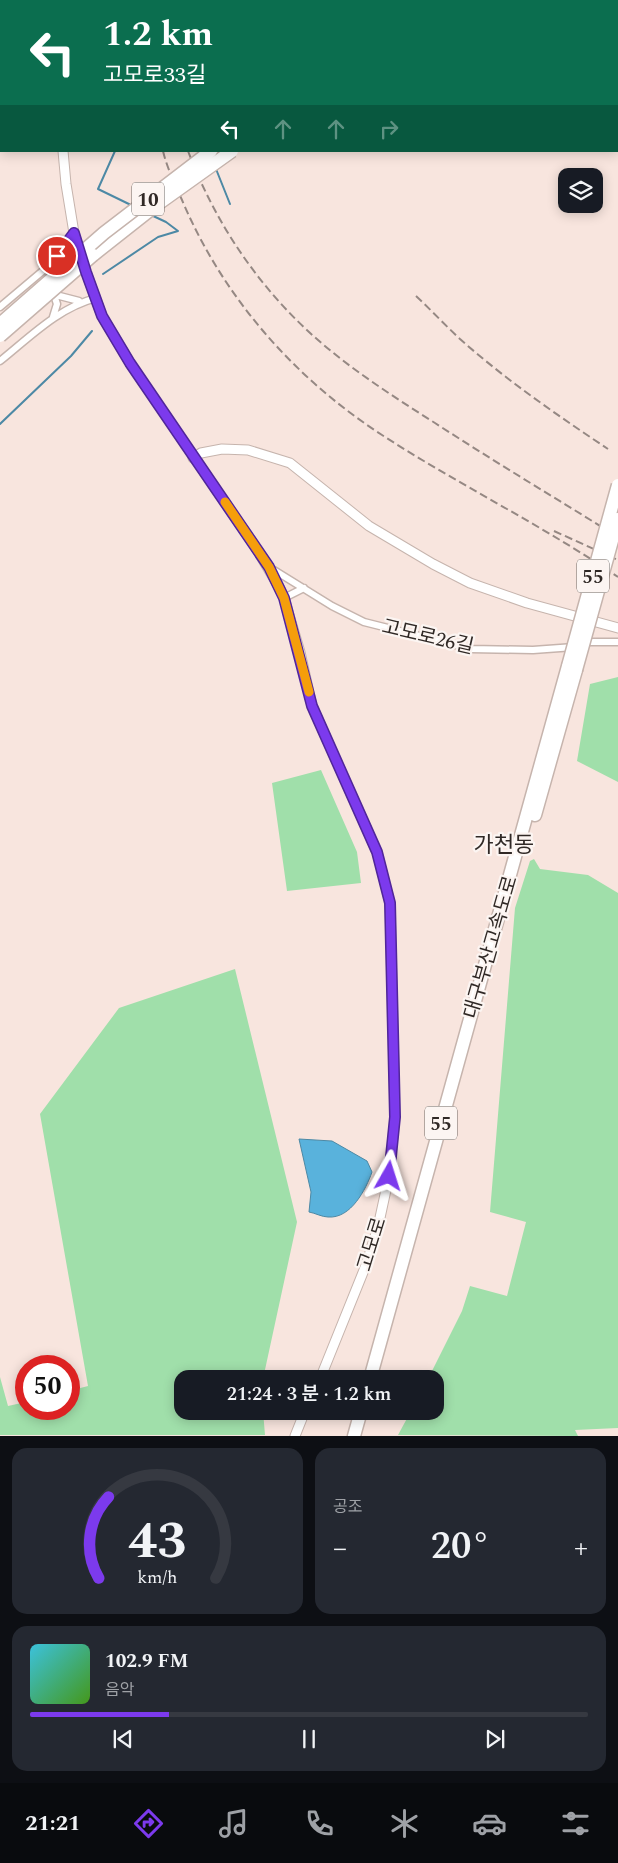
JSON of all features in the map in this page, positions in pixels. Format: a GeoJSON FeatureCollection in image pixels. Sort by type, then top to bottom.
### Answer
{"type":"FeatureCollection","features":[{"type":"Feature","properties":{"kind":"highway","name":"10"},"geometry":{"type":"LineString","coordinates":[[0,324],[104,233],[210,152]]}},
{"type":"Feature","properties":{"kind":"highway","name":"10"},"geometry":{"type":"LineString","coordinates":[[0,336],[106,245],[155,206],[231,152]]}},
{"type":"Feature","properties":{"kind":"highway","name":"대구부산고속도로"},"geometry":{"type":"LineString","coordinates":[[572,668],[618,485]]}},
{"type":"Feature","properties":{"kind":"highway","name":"대구부산고속도로"},"geometry":{"type":"LineString","coordinates":[[381,1370],[536,795],[572,668],[618,519]]}},
{"type":"Feature","properties":{"kind":"highway","name":"대구부산고속도로"},"geometry":{"type":"LineString","coordinates":[[373,1370],[516,869]]}},
{"type":"Feature","properties":{"kind":"highway"},"geometry":{"type":"LineString","coordinates":[[354,1436],[358,1420]]}},
{"type":"Feature","properties":{"kind":"highway"},"geometry":{"type":"LineString","coordinates":[[363,1436],[367,1420]]}},
{"type":"Feature","properties":{"kind":"main road","name":"고모로"},"geometry":{"type":"LineString","coordinates":[[63,152],[74,233],[102,316],[130,363],[193,458],[269,567],[284,598],[312,706],[377,852],[390,903],[395,1117],[389,1176],[378,1227],[366,1265],[324,1370]]}},
{"type":"Feature","properties":{"kind":"main road"},"geometry":{"type":"LineString","coordinates":[[193,458],[201,453],[222,449],[248,450],[290,463],[369,526],[433,564],[470,582],[527,603],[618,628]]}},
{"type":"Feature","properties":{"kind":"main road"},"geometry":{"type":"LineString","coordinates":[[295,1436],[301,1420]]}},
{"type":"Feature","properties":{"kind":"street"},"geometry":{"type":"LineString","coordinates":[[0,307],[52,262],[74,233]]}},
{"type":"Feature","properties":{"kind":"street"},"geometry":{"type":"LineString","coordinates":[[22,288],[82,302]]}},
{"type":"Feature","properties":{"kind":"street"},"geometry":{"type":"LineString","coordinates":[[53,318],[57,304],[54,295]]}},
{"type":"Feature","properties":{"kind":"street"},"geometry":{"type":"LineString","coordinates":[[0,361],[53,318],[82,302],[96,298]]}},
{"type":"Feature","properties":{"kind":"street","name":"고모로26길"},"geometry":{"type":"LineString","coordinates":[[269,567],[332,606],[364,622],[471,649],[533,650],[574,648],[580,642],[618,642]]}},
{"type":"Feature","properties":{"kind":"street"},"geometry":{"type":"LineString","coordinates":[[284,598],[304,588]]}},
{"type":"Feature","properties":{"kind":"green space"},"geometry":{"type":"Polygon","coordinates":[[[618,677],[618,782],[577,761],[590,684],[618,677]]]}},
{"type":"Feature","properties":{"kind":"green space"},"geometry":{"type":"Polygon","coordinates":[[[321,770],[357,852],[361,883],[287,891],[272,783],[321,770]]]}},
{"type":"Feature","properties":{"kind":"green space"},"geometry":{"type":"Polygon","coordinates":[[[534,859],[540,869],[588,875],[618,893],[618,1428],[575,1430],[578,1436],[398,1435],[406,1420],[444,1420],[444,1370],[432,1370],[462,1311],[470,1286],[507,1296],[526,1222],[490,1212],[515,908],[530,861],[534,859]]]}},
{"type":"Feature","properties":{"kind":"green space"},"geometry":{"type":"Polygon","coordinates":[[[235,969],[297,1222],[265,1370],[174,1370],[174,1420],[264,1420],[265,1435],[0,1435],[0,1377],[8,1406],[15,1404],[15,1420],[80,1420],[80,1388],[88,1386],[40,1114],[119,1008],[235,969]]]}},
{"type":"Feature","properties":{"kind":"water"},"geometry":{"type":"Polygon","coordinates":[[[299,1139],[332,1141],[367,1161],[372,1172],[369,1179],[362,1194],[344,1213],[328,1217],[309,1212],[311,1192],[299,1139]]]}},
{"type":"Feature","properties":{"kind":"waterway"},"geometry":{"type":"LineString","coordinates":[[115,152],[98,189],[133,206]]}},
{"type":"Feature","properties":{"kind":"waterway"},"geometry":{"type":"LineString","coordinates":[[216,169],[230,204]]}},
{"type":"Feature","properties":{"kind":"waterway"},"geometry":{"type":"LineString","coordinates":[[151,215],[166,222],[178,231]]}},
{"type":"Feature","properties":{"kind":"waterway"},"geometry":{"type":"LineString","coordinates":[[103,274],[158,237],[178,231]]}},
{"type":"Feature","properties":{"kind":"waterway"},"geometry":{"type":"LineString","coordinates":[[0,424],[71,356],[92,331]]}},
{"type":"Feature","properties":{"kind":"railway"},"geometry":{"type":"LineString","coordinates":[[163,152],[182,200],[218,270],[264,332],[319,388],[350,413],[382,435],[560,540],[618,577]]}},
{"type":"Feature","properties":{"kind":"railway"},"geometry":{"type":"LineString","coordinates":[[188,152],[210,201],[238,249],[271,292],[309,332],[354,369],[386,391],[480,452],[618,537]]}},
{"type":"Feature","properties":{"kind":"railway"},"geometry":{"type":"LineString","coordinates":[[416,296],[460,339],[495,369],[608,449]]}},
{"type":"Feature","properties":{"kind":"railway"},"geometry":{"type":"LineString","coordinates":[[554,531],[618,560]]}},
{"type":"Feature","properties":{"kind":"slow traffic"},"geometry":{"type":"LineString","coordinates":[[225,502],[269,567],[284,598],[300,652],[309,692]]}},
{"type":"Feature","properties":{"kind":"district","name":"가천동"},"geometry":{"type":"Point","coordinates":[504,844]}},
{"type":"Feature","properties":{"kind":"route"},"geometry":{"type":"LineString","coordinates":[[57,256],[74,233],[102,316],[130,363],[269,567],[284,598],[300,652],[312,706],[377,852],[390,903],[393,984],[395,1117],[389,1176]]}}]}
